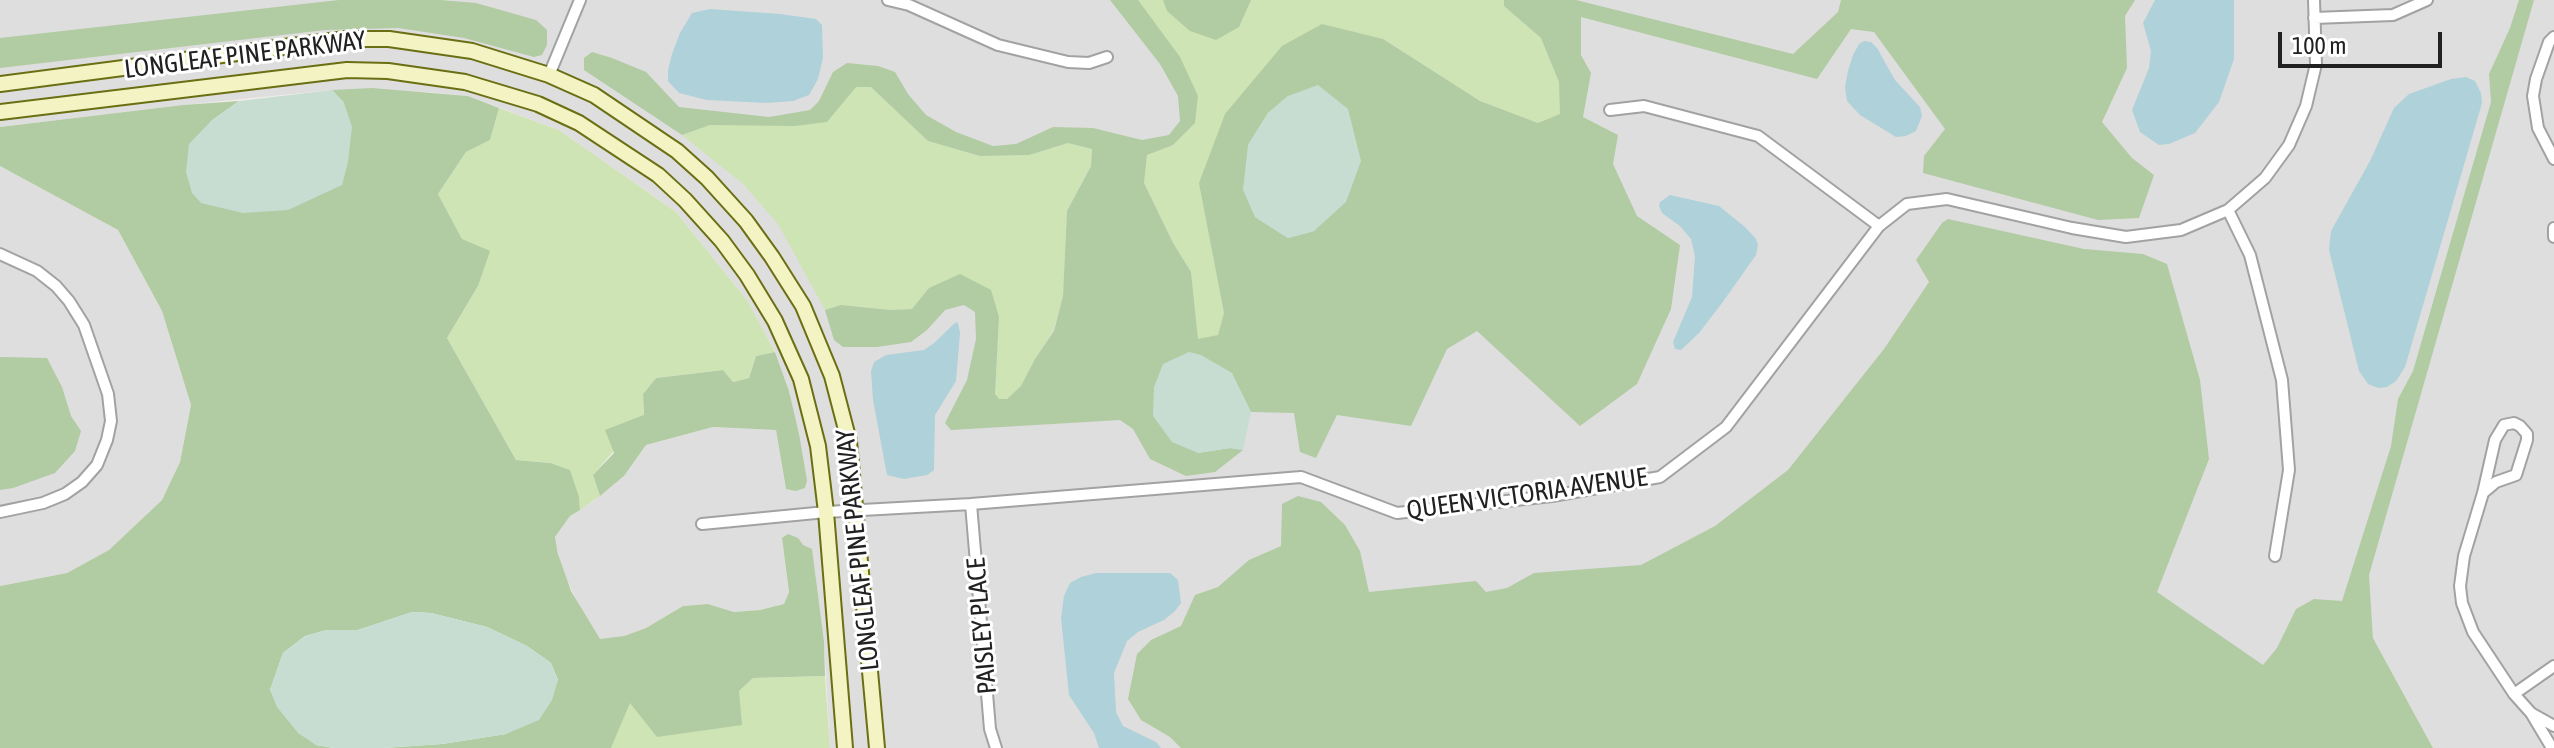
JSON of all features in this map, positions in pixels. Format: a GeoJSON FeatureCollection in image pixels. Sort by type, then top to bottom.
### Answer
{"type":"FeatureCollection","features":[{"type":"Feature","properties":{"kind":"main road","name":"LONGLEAF PINE PARKWAY"},"geometry":{"type":"LineString","coordinates":[[0,84],[345,39],[389,39],[456,48],[510,61],[549,75],[594,95],[677,151],[707,178],[746,221],[772,257],[803,306],[832,376],[849,441],[877,748]]}},
{"type":"Feature","properties":{"kind":"main road","name":"LONGLEAF PINE PARKWAY"},"geometry":{"type":"LineString","coordinates":[[0,112],[347,70],[388,71],[465,82],[513,95],[579,123],[658,175],[703,220],[747,275],[775,321],[801,379],[818,446],[826,512],[845,748]]}},
{"type":"Feature","properties":{"kind":"street"},"geometry":{"type":"LineString","coordinates":[[549,75],[580,0]]}},
{"type":"Feature","properties":{"kind":"street"},"geometry":{"type":"LineString","coordinates":[[888,0],[909,5],[998,45],[1068,62],[1089,63],[1107,57]]}},
{"type":"Feature","properties":{"kind":"street","name":"QUEEN VICTORIA AVENUE"},"geometry":{"type":"LineString","coordinates":[[702,524],[1301,477],[1397,513],[1552,496],[1660,477],[1726,427],[1879,226],[1907,204],[1947,199],[2072,228],[2126,237],[2181,230],[2228,210],[2265,178],[2289,145],[2301,119],[2316,64],[2314,0]]}},
{"type":"Feature","properties":{"kind":"street"},"geometry":{"type":"LineString","coordinates":[[2314,18],[2393,15],[2427,0]]}},
{"type":"Feature","properties":{"kind":"street"},"geometry":{"type":"LineString","coordinates":[[2554,37],[2549,42],[2533,96],[2538,128],[2554,159]]}},
{"type":"Feature","properties":{"kind":"street"},"geometry":{"type":"LineString","coordinates":[[1610,110],[1644,106],[1758,136],[1879,226]]}},
{"type":"Feature","properties":{"kind":"street"},"geometry":{"type":"LineString","coordinates":[[2228,210],[2250,255],[2282,380],[2289,470],[2275,556]]}},
{"type":"Feature","properties":{"kind":"street"},"geometry":{"type":"LineString","coordinates":[[2554,228],[2554,237]]}},
{"type":"Feature","properties":{"kind":"street"},"geometry":{"type":"LineString","coordinates":[[0,254],[37,271],[69,301],[84,325],[108,394],[111,421],[97,465],[82,482],[65,494],[43,503],[0,512]]}},
{"type":"Feature","properties":{"kind":"street"},"geometry":{"type":"LineString","coordinates":[[2483,493],[2496,482],[2516,475],[2527,440],[2527,434],[2520,426],[2509,423],[2499,430],[2461,569],[2462,603],[2473,632],[2552,748]]}},
{"type":"Feature","properties":{"kind":"street","name":"PAISLEY PLACE"},"geometry":{"type":"LineString","coordinates":[[971,504],[990,729],[996,748]]}},
{"type":"Feature","properties":{"kind":"street"},"geometry":{"type":"LineString","coordinates":[[2514,694],[2554,666]]}},
{"type":"Feature","properties":{"kind":"street"},"geometry":{"type":"LineString","coordinates":[[2531,713],[2554,726]]}},
{"type":"Feature","properties":{"kind":"shaded area"},"geometry":{"type":"Polygon","coordinates":[[[0,0],[2554,0],[2554,748],[2433,748],[2373,638],[2369,579],[2319,748],[830,748],[824,642],[782,539],[789,592],[784,604],[734,612],[708,604],[683,606],[646,628],[600,640],[562,571],[555,537],[570,516],[624,476],[646,445],[713,427],[776,430],[786,489],[807,480],[789,391],[775,352],[747,300],[676,212],[559,130],[468,96],[332,90],[0,127],[0,0]]]}},
{"type":"Feature","properties":{"kind":"shaded area"},"geometry":{"type":"Polygon","coordinates":[[[0,166],[118,230],[162,311],[191,405],[180,462],[162,500],[109,550],[67,573],[0,586],[0,166]]]}},
{"type":"Feature","properties":{"kind":"green space"},"geometry":{"type":"Polygon","coordinates":[[[339,0],[476,3],[536,20],[547,30],[547,45],[542,55],[534,57],[464,38],[398,28],[325,30],[0,68],[0,38],[339,0]]]}},
{"type":"Feature","properties":{"kind":"green space"},"geometry":{"type":"Polygon","coordinates":[[[1110,0],[1138,0],[1180,57],[1198,96],[1195,123],[1173,145],[1147,155],[1144,183],[1191,272],[1198,339],[1218,335],[1224,313],[1199,183],[1225,114],[1282,46],[1322,24],[1383,39],[1480,101],[1538,123],[1560,114],[1559,82],[1541,38],[1504,6],[1504,0],[1576,0],[1793,54],[1838,12],[1841,0],[2135,0],[2125,16],[2127,68],[2102,122],[2132,158],[2154,175],[2139,218],[2098,220],[1923,173],[1924,156],[1945,129],[1874,32],[1851,29],[1817,79],[1581,17],[1581,55],[1591,73],[1583,117],[1618,135],[1613,164],[1637,216],[1680,245],[1671,309],[1637,384],[1580,426],[1477,331],[1447,349],[1411,426],[1337,415],[1316,458],[1300,452],[1294,413],[1251,412],[1231,373],[1198,453],[1230,448],[1243,450],[1215,472],[1186,476],[1150,459],[1133,429],[1120,420],[951,430],[945,423],[967,380],[976,339],[975,312],[964,305],[945,310],[911,342],[877,347],[843,347],[834,340],[825,310],[841,305],[912,309],[929,288],[960,274],[991,290],[999,317],[995,394],[999,399],[1007,399],[1021,386],[1054,331],[1063,296],[1067,211],[1091,166],[1092,149],[1068,143],[1029,155],[980,156],[928,141],[871,87],[856,87],[827,122],[795,126],[710,125],[682,135],[584,70],[584,58],[592,52],[646,72],[679,107],[769,117],[810,110],[819,101],[833,72],[847,63],[878,66],[895,72],[926,115],[956,132],[993,146],[1016,144],[1053,127],[1093,128],[1142,140],[1169,135],[1180,121],[1178,96],[1160,64],[1110,0]],[[1288,96],[1268,113],[1248,145],[1255,217],[1288,238],[1314,231],[1288,96]]]}},
{"type":"Feature","properties":{"kind":"green space"},"geometry":{"type":"Polygon","coordinates":[[[1138,0],[1163,0],[1167,11],[1239,27],[1251,0],[1504,0],[1504,6],[1541,38],[1560,83],[1560,115],[1538,123],[1480,101],[1383,39],[1214,260],[1224,313],[1218,335],[1198,340],[1191,272],[1144,183],[1147,155],[1173,145],[1194,123],[1138,0]]]}},
{"type":"Feature","properties":{"kind":"green space"},"geometry":{"type":"Polygon","coordinates":[[[1163,0],[1251,0],[1239,27],[1216,40],[1190,31],[1167,11],[1163,0]]]}},
{"type":"Feature","properties":{"kind":"green space"},"geometry":{"type":"Polygon","coordinates":[[[2519,0],[2534,0],[2369,575],[2373,638],[2433,748],[1181,748],[1170,737],[1141,720],[1128,699],[1137,654],[1151,640],[1181,626],[1195,595],[1218,587],[1249,560],[1281,546],[1282,504],[1298,496],[1321,502],[1345,525],[1360,551],[1369,592],[1476,581],[1486,592],[1507,588],[1534,573],[1641,565],[1715,526],[1788,470],[1884,349],[1929,282],[1916,260],[1948,219],[2084,249],[2143,254],[2167,264],[2200,380],[2209,459],[2157,592],[2263,665],[2277,648],[2296,609],[2314,599],[2342,601],[2391,446],[2398,399],[2413,371],[2491,102],[2489,74],[2519,0]]]}},
{"type":"Feature","properties":{"kind":"green space"},"geometry":{"type":"Polygon","coordinates":[[[1318,85],[1348,109],[1361,161],[1346,202],[1314,231],[1288,238],[1255,217],[1243,190],[1248,145],[1268,113],[1288,96],[1318,85]]]}},
{"type":"Feature","properties":{"kind":"green space"},"geometry":{"type":"Polygon","coordinates":[[[856,86],[871,87],[928,141],[980,156],[1029,155],[1068,143],[1092,149],[1091,165],[1067,211],[1063,296],[1053,331],[1021,386],[1007,399],[999,400],[995,394],[999,317],[929,288],[912,309],[841,305],[825,310],[778,224],[743,184],[682,135],[710,125],[827,122],[856,86]]]}},
{"type":"Feature","properties":{"kind":"green space"},"geometry":{"type":"Polygon","coordinates":[[[372,88],[468,96],[499,108],[490,140],[466,152],[438,194],[462,239],[490,251],[478,286],[447,338],[516,460],[550,463],[570,470],[580,510],[570,516],[555,537],[558,554],[571,591],[600,639],[624,636],[646,628],[683,606],[708,604],[734,612],[784,604],[789,592],[782,538],[788,534],[812,549],[824,642],[825,676],[753,678],[739,691],[742,725],[657,737],[630,703],[611,748],[383,748],[442,744],[506,734],[558,680],[551,663],[527,646],[487,627],[431,613],[412,612],[358,630],[327,630],[305,636],[283,653],[270,690],[316,745],[334,748],[0,748],[0,586],[67,573],[109,550],[162,500],[180,462],[191,405],[162,311],[118,230],[0,166],[0,127],[239,101],[211,121],[344,103],[332,90],[372,88]]]}},
{"type":"Feature","properties":{"kind":"green space"},"geometry":{"type":"Polygon","coordinates":[[[332,90],[344,103],[352,127],[342,185],[288,210],[243,213],[201,203],[192,193],[186,172],[189,144],[211,121],[239,101],[332,90]]]}},
{"type":"Feature","properties":{"kind":"green space"},"geometry":{"type":"Polygon","coordinates":[[[499,108],[559,130],[676,212],[747,300],[775,352],[756,356],[749,378],[733,382],[723,370],[656,378],[643,394],[644,416],[593,475],[600,496],[580,510],[579,497],[550,463],[516,460],[447,338],[478,286],[462,239],[438,194],[466,152],[490,140],[499,108]]]}},
{"type":"Feature","properties":{"kind":"green space"},"geometry":{"type":"Polygon","coordinates":[[[775,352],[789,391],[799,434],[807,480],[805,488],[796,491],[786,489],[776,430],[713,427],[646,445],[624,476],[600,496],[593,475],[614,453],[605,430],[644,415],[643,394],[656,378],[723,370],[733,382],[749,378],[756,356],[775,352]]]}},
{"type":"Feature","properties":{"kind":"green space"},"geometry":{"type":"Polygon","coordinates":[[[1189,352],[1201,355],[1232,373],[1251,412],[1243,450],[1230,448],[1198,453],[1172,442],[1153,416],[1154,387],[1163,364],[1189,352]]]}},
{"type":"Feature","properties":{"kind":"green space"},"geometry":{"type":"Polygon","coordinates":[[[0,357],[47,358],[62,387],[71,416],[81,431],[75,451],[55,473],[0,490],[0,357]]]}},
{"type":"Feature","properties":{"kind":"green space"},"geometry":{"type":"Polygon","coordinates":[[[412,612],[431,613],[487,627],[527,646],[551,663],[558,680],[552,700],[539,720],[506,734],[442,744],[383,748],[316,745],[298,733],[277,707],[270,690],[283,653],[305,636],[327,630],[358,630],[412,612]]]}},
{"type":"Feature","properties":{"kind":"green space"},"geometry":{"type":"Polygon","coordinates":[[[825,676],[830,748],[611,748],[630,702],[739,691],[753,678],[825,676]]]}},
{"type":"Feature","properties":{"kind":"water"},"geometry":{"type":"Polygon","coordinates":[[[2155,0],[2234,0],[2234,59],[2219,102],[2195,133],[2159,145],[2140,132],[2132,110],[2149,68],[2151,51],[2143,23],[2155,0]]]}},
{"type":"Feature","properties":{"kind":"water"},"geometry":{"type":"Polygon","coordinates":[[[710,9],[816,19],[822,25],[823,58],[818,79],[809,95],[793,101],[766,103],[707,100],[679,93],[668,81],[672,54],[692,13],[710,9]]]}},
{"type":"Feature","properties":{"kind":"water"},"geometry":{"type":"Polygon","coordinates":[[[1864,41],[1871,42],[1877,48],[1895,80],[1920,107],[1922,116],[1916,131],[1896,137],[1860,115],[1847,101],[1845,87],[1848,71],[1853,55],[1864,41]]]}},
{"type":"Feature","properties":{"kind":"water"},"geometry":{"type":"Polygon","coordinates":[[[2466,77],[2475,81],[2482,103],[2405,367],[2396,381],[2378,388],[2368,384],[2359,371],[2329,250],[2331,231],[2370,161],[2394,108],[2409,94],[2466,77]]]}},
{"type":"Feature","properties":{"kind":"water"},"geometry":{"type":"Polygon","coordinates":[[[1670,195],[1719,206],[1745,227],[1758,245],[1756,255],[1722,303],[1681,350],[1675,349],[1673,342],[1692,297],[1695,256],[1691,239],[1662,213],[1659,206],[1670,195]]]}},
{"type":"Feature","properties":{"kind":"water"},"geometry":{"type":"Polygon","coordinates":[[[956,322],[960,333],[956,381],[935,415],[934,470],[927,475],[904,479],[887,475],[873,400],[871,371],[874,362],[886,355],[924,350],[956,322]]]}},
{"type":"Feature","properties":{"kind":"water"},"geometry":{"type":"Polygon","coordinates":[[[1096,573],[1170,573],[1178,580],[1181,603],[1164,620],[1127,641],[1114,673],[1116,712],[1123,726],[1156,742],[1161,748],[1099,748],[1094,733],[1069,695],[1061,618],[1064,596],[1070,583],[1096,573]]]}}]}
